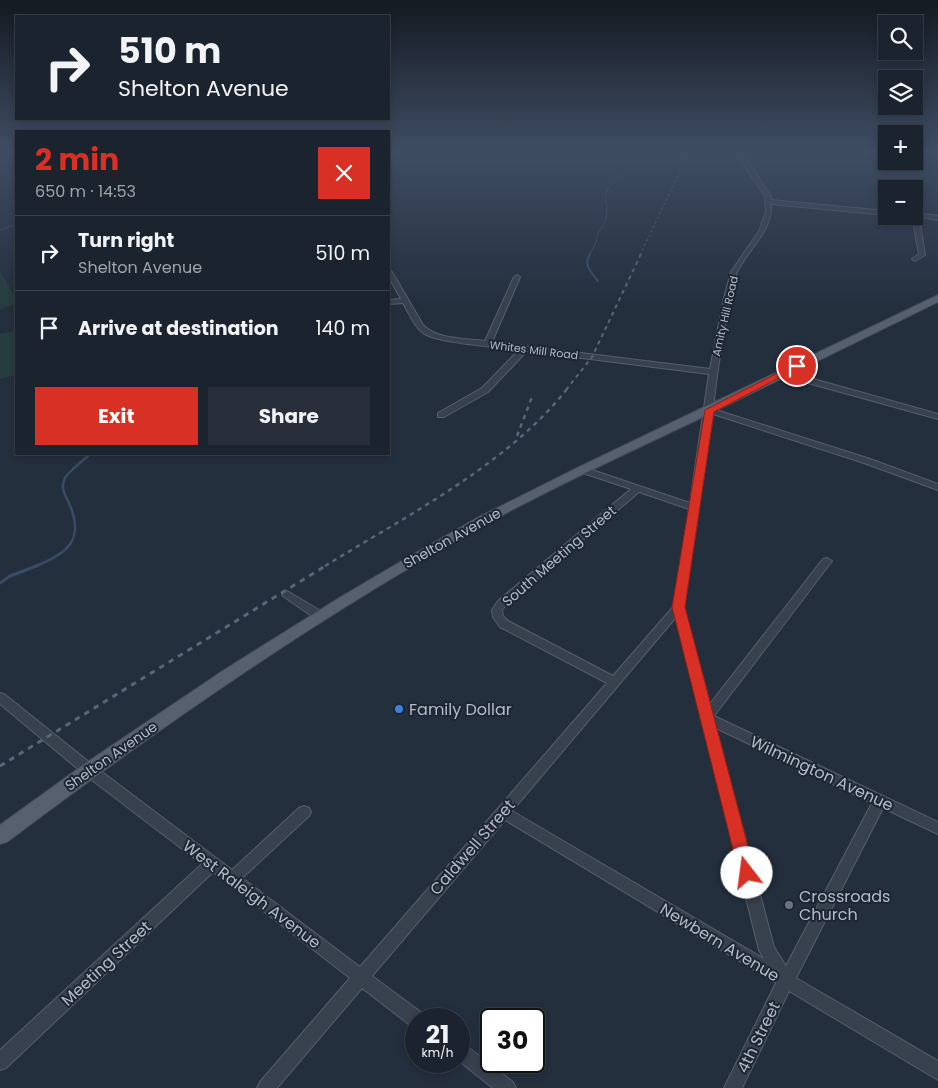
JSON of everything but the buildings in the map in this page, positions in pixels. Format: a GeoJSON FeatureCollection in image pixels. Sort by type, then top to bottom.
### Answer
{"type":"FeatureCollection","features":[{"type":"Feature","properties":{"kind":"main road","name":"Shelton Avenue"},"geometry":{"type":"LineString","coordinates":[[0,836],[89,770],[320,616],[410,562],[482,521],[583,470],[938,298]]}},
{"type":"Feature","properties":{"kind":"street"},"geometry":{"type":"LineString","coordinates":[[770,202],[878,212]]}},
{"type":"Feature","properties":{"kind":"street","name":"Amity Hill Road"},"geometry":{"type":"LineString","coordinates":[[679,607],[713,372],[727,298],[734,272],[762,231],[769,212],[770,202]]}},
{"type":"Feature","properties":{"kind":"street"},"geometry":{"type":"LineString","coordinates":[[923,216],[938,218]]}},
{"type":"Feature","properties":{"kind":"street"},"geometry":{"type":"LineString","coordinates":[[915,259],[922,255],[917,225]]}},
{"type":"Feature","properties":{"kind":"street","name":"Whites Mill Road"},"geometry":{"type":"LineString","coordinates":[[390,274],[420,326],[426,332],[452,340],[713,372]]}},
{"type":"Feature","properties":{"kind":"street"},"geometry":{"type":"LineString","coordinates":[[488,344],[517,277]]}},
{"type":"Feature","properties":{"kind":"street"},"geometry":{"type":"LineString","coordinates":[[390,302],[405,301]]}},
{"type":"Feature","properties":{"kind":"street"},"geometry":{"type":"LineString","coordinates":[[441,415],[485,390],[524,349]]}},
{"type":"Feature","properties":{"kind":"street"},"geometry":{"type":"LineString","coordinates":[[782,373],[938,417]]}},
{"type":"Feature","properties":{"kind":"street"},"geometry":{"type":"LineString","coordinates":[[709,410],[867,461],[938,488]]}},
{"type":"Feature","properties":{"kind":"street"},"geometry":{"type":"LineString","coordinates":[[583,470],[694,507]]}},
{"type":"Feature","properties":{"kind":"street","name":"South Meeting Street"},"geometry":{"type":"LineString","coordinates":[[614,682],[504,624],[498,617],[497,610],[502,603],[638,488]]}},
{"type":"Feature","properties":{"kind":"street"},"geometry":{"type":"LineString","coordinates":[[706,718],[827,561]]}},
{"type":"Feature","properties":{"kind":"street"},"geometry":{"type":"LineString","coordinates":[[287,594],[320,616]]}},
{"type":"Feature","properties":{"kind":"street"},"geometry":{"type":"LineString","coordinates":[[679,607],[767,950],[786,981]]}},
{"type":"Feature","properties":{"kind":"street","name":"Caldwell Street"},"geometry":{"type":"LineString","coordinates":[[266,1088],[679,607]]}},
{"type":"Feature","properties":{"kind":"street","name":"West Raleigh Avenue"},"geometry":{"type":"LineString","coordinates":[[0,697],[89,770],[405,1010]]}},
{"type":"Feature","properties":{"kind":"street","name":"Wilmington Avenue"},"geometry":{"type":"LineString","coordinates":[[706,718],[938,828]]}},
{"type":"Feature","properties":{"kind":"street","name":"4th Street"},"geometry":{"type":"LineString","coordinates":[[733,1088],[880,800]]}},
{"type":"Feature","properties":{"kind":"street"},"geometry":{"type":"LineString","coordinates":[[232,879],[304,812]]}},
{"type":"Feature","properties":{"kind":"street","name":"Newbern Avenue"},"geometry":{"type":"LineString","coordinates":[[503,812],[938,1071]]}},
{"type":"Feature","properties":{"kind":"street","name":"Meeting Street"},"geometry":{"type":"LineString","coordinates":[[0,1062],[212,864]]}},
{"type":"Feature","properties":{"kind":"street"},"geometry":{"type":"LineString","coordinates":[[470,1059],[507,1088]]}},
{"type":"Feature","properties":{"kind":"green space"},"geometry":{"type":"Polygon","coordinates":[[[0,271],[15,297],[15,303],[0,310],[0,271]]]}},
{"type":"Feature","properties":{"kind":"green space"},"geometry":{"type":"Polygon","coordinates":[[[15,330],[15,375],[0,379],[0,334],[15,330]]]}},
{"type":"Feature","properties":{"kind":"waterway"},"geometry":{"type":"LineString","coordinates":[[589,255],[596,243],[598,233],[606,221],[606,201]]}},
{"type":"Feature","properties":{"kind":"waterway"},"geometry":{"type":"LineString","coordinates":[[0,230],[15,224]]}},
{"type":"Feature","properties":{"kind":"waterway"},"geometry":{"type":"LineString","coordinates":[[590,254],[587,262],[598,281]]}},
{"type":"Feature","properties":{"kind":"waterway"},"geometry":{"type":"LineString","coordinates":[[36,566],[65,550],[74,536],[73,516],[63,485],[65,478],[70,472],[89,455]]}},
{"type":"Feature","properties":{"kind":"waterway"},"geometry":{"type":"LineString","coordinates":[[0,583],[10,576],[39,565]]}},
{"type":"Feature","properties":{"kind":"railway"},"geometry":{"type":"LineString","coordinates":[[640,255],[666,201]]}},
{"type":"Feature","properties":{"kind":"railway"},"geometry":{"type":"LineString","coordinates":[[566,390],[592,357],[641,254]]}},
{"type":"Feature","properties":{"kind":"railway"},"geometry":{"type":"LineString","coordinates":[[325,566],[421,508],[485,465],[515,442],[543,416],[567,389]]}},
{"type":"Feature","properties":{"kind":"railway"},"geometry":{"type":"LineString","coordinates":[[517,436],[532,397]]}},
{"type":"Feature","properties":{"kind":"railway"},"geometry":{"type":"LineString","coordinates":[[0,766],[327,565]]}},
{"type":"Feature","properties":{"kind":"place","name":"Family Dollar"},"geometry":{"type":"Point","coordinates":[399,709]}},
{"type":"Feature","properties":{"kind":"place","name":"Crossroads Church"},"geometry":{"type":"Point","coordinates":[789,905]}},
{"type":"Feature","properties":{"kind":"route"},"geometry":{"type":"LineString","coordinates":[[747,873],[679,607],[709,410],[797,366]]}}]}
